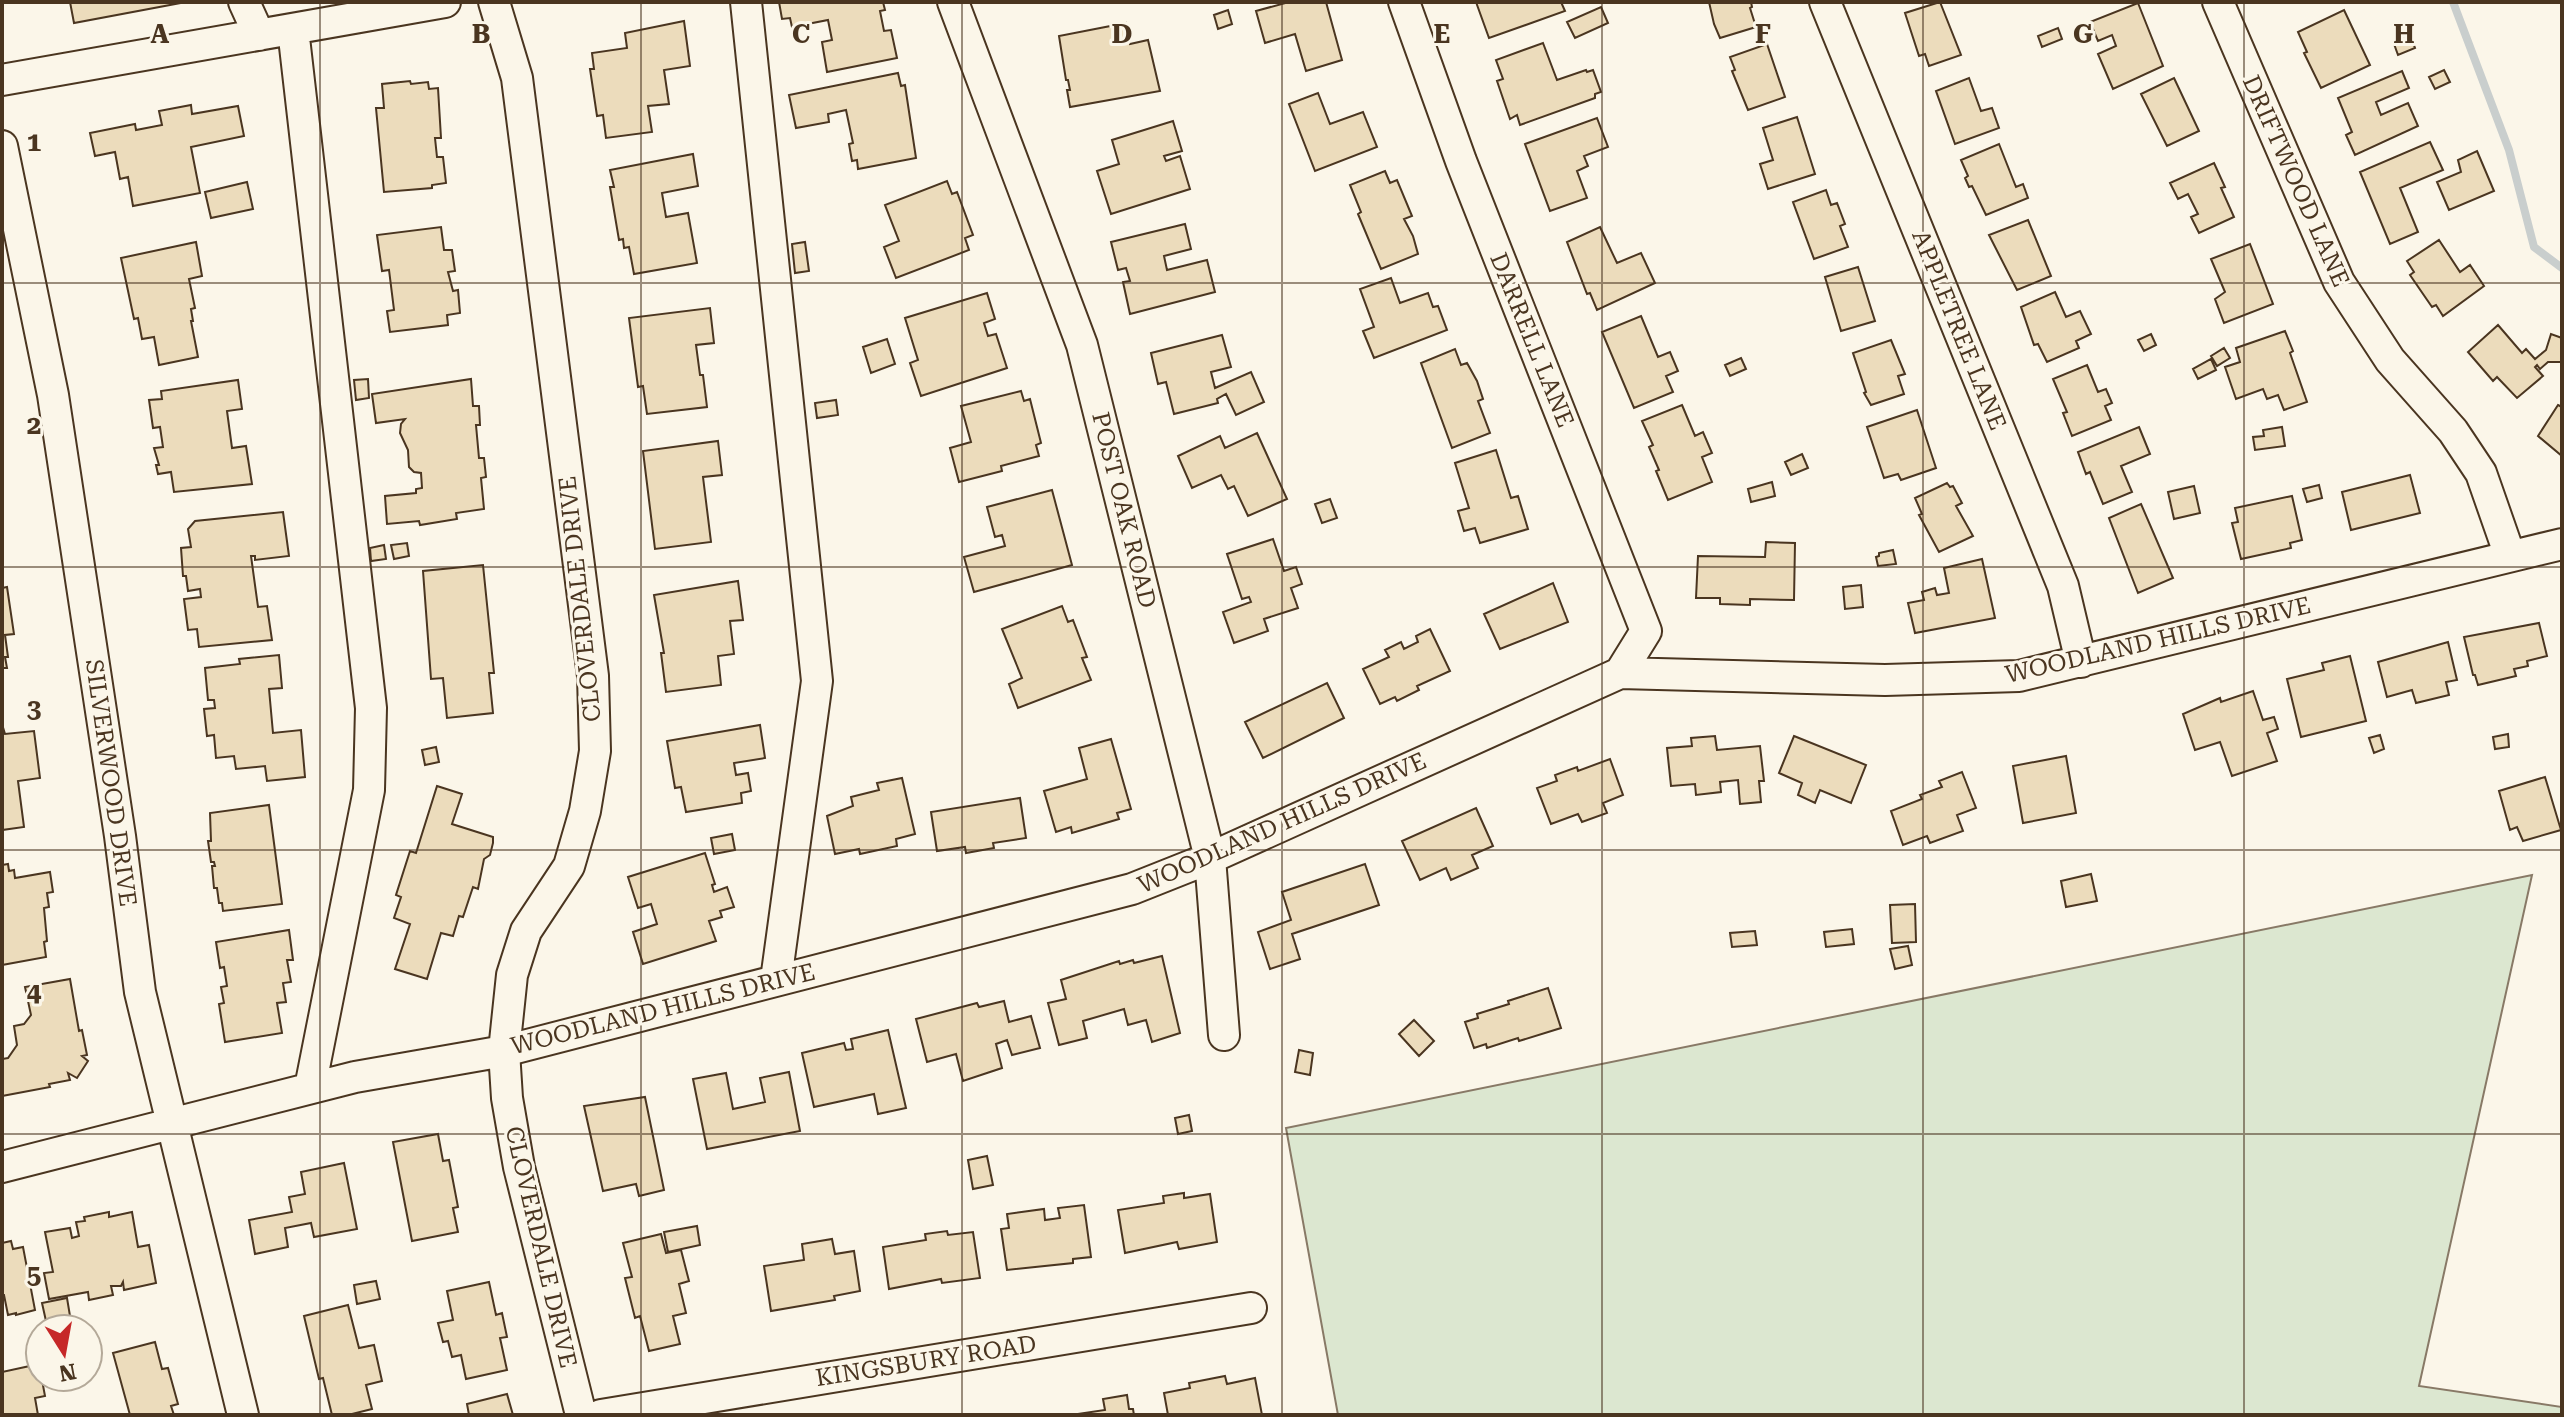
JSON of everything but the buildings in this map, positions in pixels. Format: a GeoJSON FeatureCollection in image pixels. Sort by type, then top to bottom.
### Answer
{"type":"FeatureCollection","features":[{"type":"Feature","properties":{"kind":"street"},"geometry":{"type":"LineString","coordinates":[[244,2],[259,35]]}},
{"type":"Feature","properties":{"kind":"street"},"geometry":{"type":"LineString","coordinates":[[2,80],[445,2]]}},
{"type":"Feature","properties":{"kind":"street","name":"CLOVERDALE DRIVE"},"geometry":{"type":"LineString","coordinates":[[494,2],[517,78],[593,676],[595,751],[585,811],[569,866],[526,931],[512,975],[504,1051],[507,1098],[519,1167],[581,1415]]}},
{"type":"Feature","properties":{"kind":"street"},"geometry":{"type":"LineString","coordinates":[[746,2],[817,681],[776,980]]}},
{"type":"Feature","properties":{"kind":"street","name":"POST OAK ROAD"},"geometry":{"type":"LineString","coordinates":[[953,2],[1082,345],[1210,858],[1224,1035]]}},
{"type":"Feature","properties":{"kind":"street","name":"DARRELL LANE"},"geometry":{"type":"LineString","coordinates":[[1404,2],[1461,161],[1646,631],[1620,673]]}},
{"type":"Feature","properties":{"kind":"street","name":"APPLETREE LANE"},"geometry":{"type":"LineString","coordinates":[[1825,2],[2063,586],[2081,662]]}},
{"type":"Feature","properties":{"kind":"street","name":"DRIFTWOOD LANE"},"geometry":{"type":"LineString","coordinates":[[2218,2],[2339,282],[2390,360],[2453,431],[2481,473],[2510,556]]}},
{"type":"Feature","properties":{"kind":"street"},"geometry":{"type":"LineString","coordinates":[[293,29],[371,708],[369,790],[310,1088]]}},
{"type":"Feature","properties":{"kind":"street","name":"SILVERWOOD DRIVE"},"geometry":{"type":"LineString","coordinates":[[2,146],[53,395],[118,821],[140,992],[243,1415]]}},
{"type":"Feature","properties":{"kind":"street","name":"WOODLAND HILLS DRIVE"},"geometry":{"type":"LineString","coordinates":[[2,1167],[355,1077],[504,1051],[1132,889],[1210,858],[1620,673],[1885,680],[2019,676],[2562,544]]}},
{"type":"Feature","properties":{"kind":"street","name":"KINGSBURY ROAD"},"geometry":{"type":"LineString","coordinates":[[601,1415],[1251,1308]]}},
{"type":"Feature","properties":{"kind":"green space"},"geometry":{"type":"Polygon","coordinates":[[[2532,875],[2419,1386],[2562,1407],[2562,1415],[1338,1415],[1286,1128],[2532,875]]]}},
{"type":"Feature","properties":{"kind":"waterway"},"geometry":{"type":"LineString","coordinates":[[2453,2],[2509,150],[2534,247],[2562,268]]}}]}
